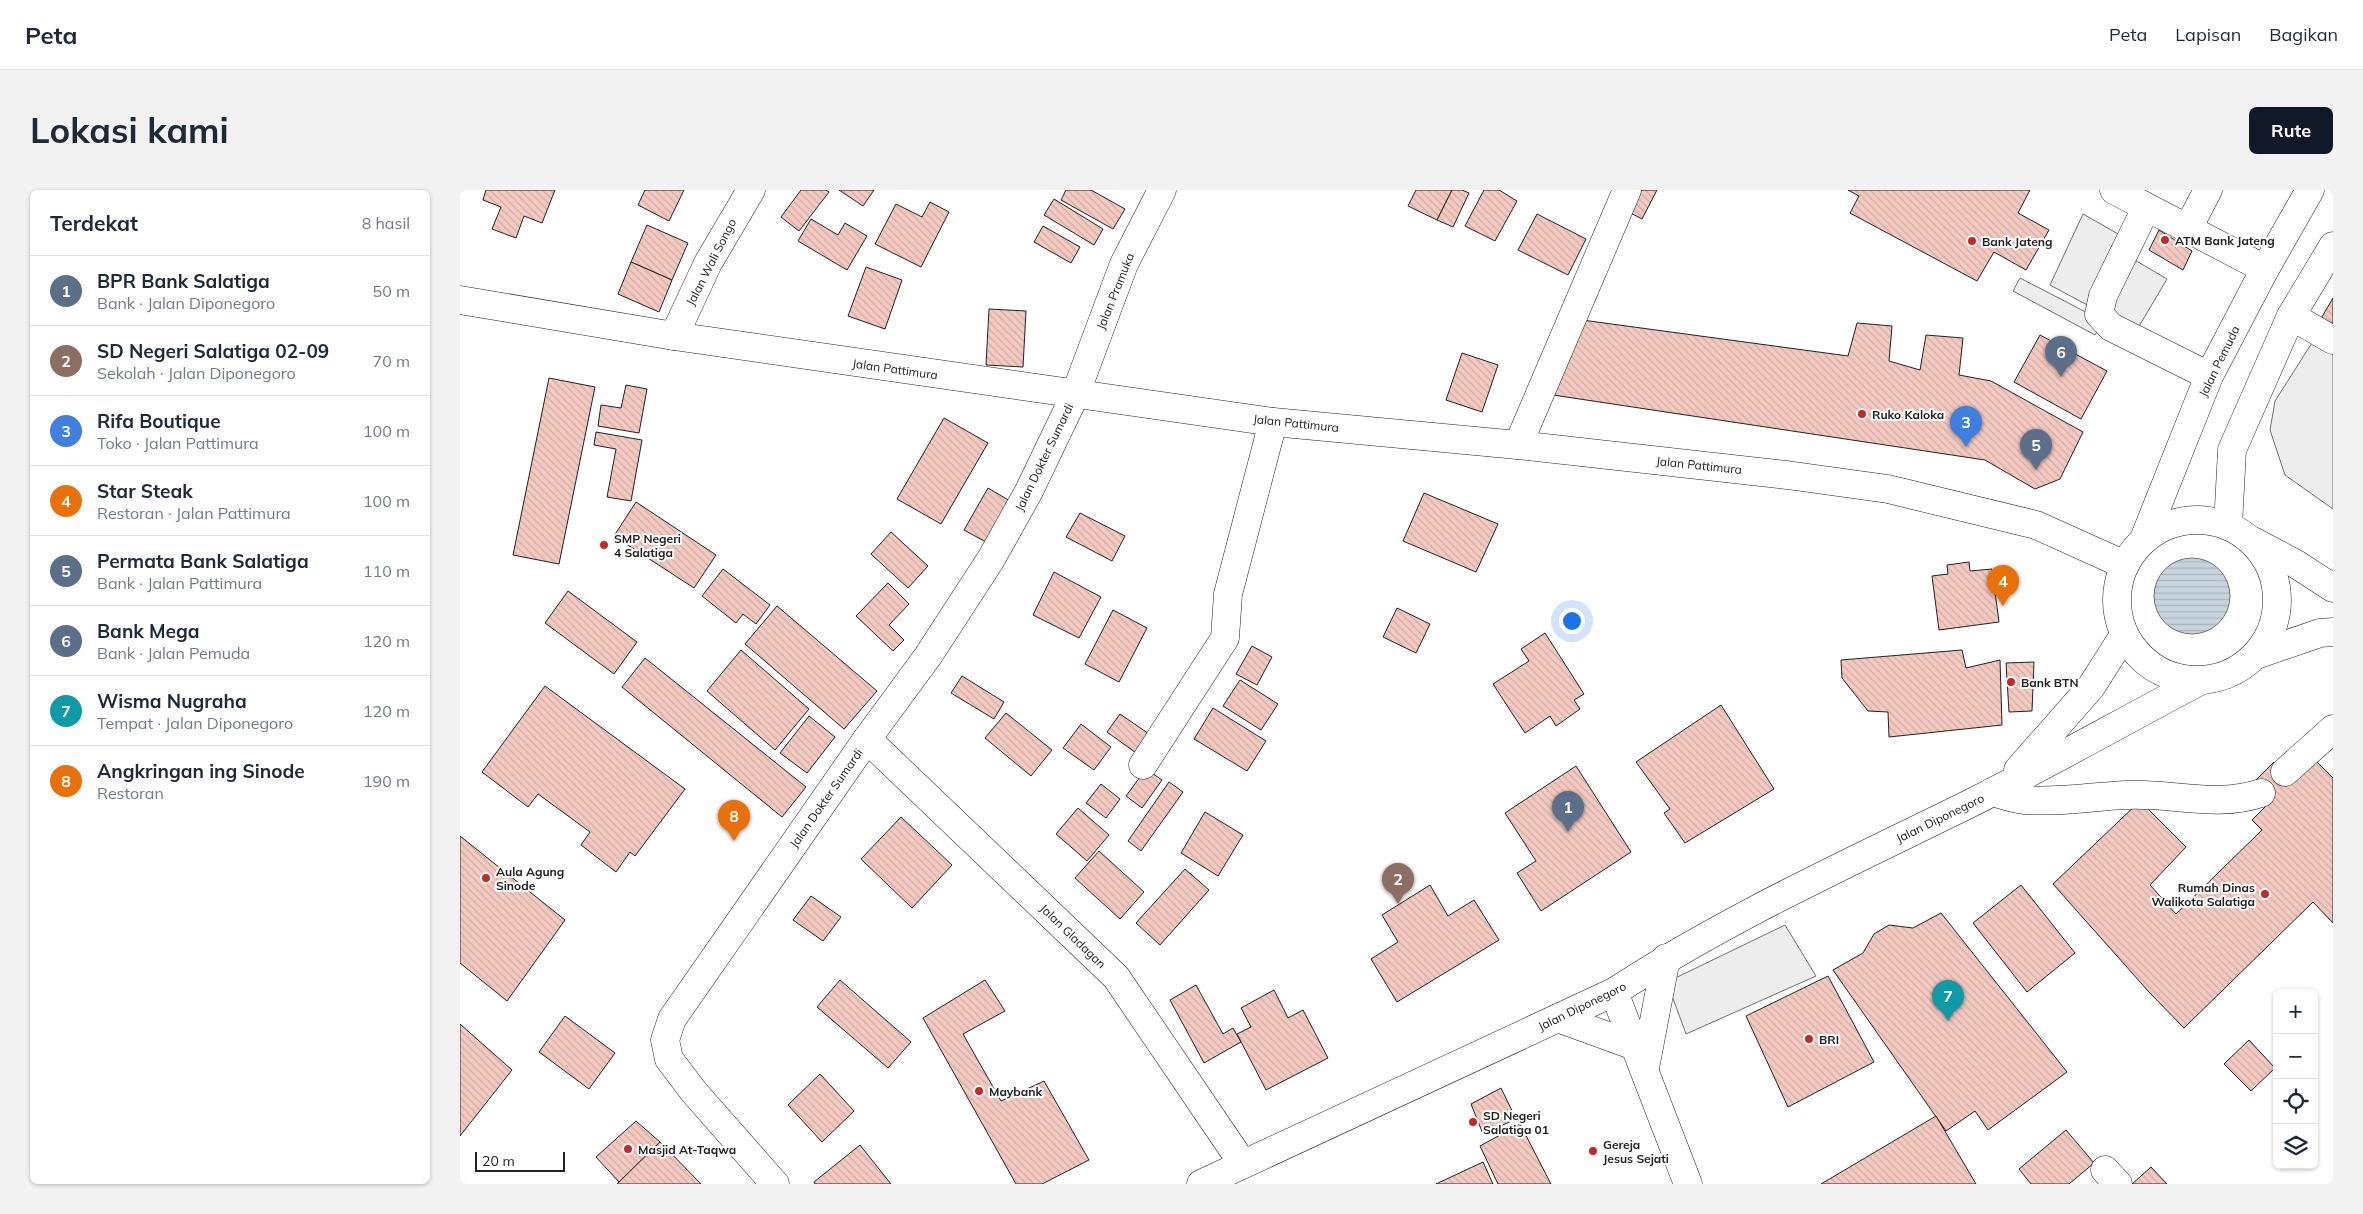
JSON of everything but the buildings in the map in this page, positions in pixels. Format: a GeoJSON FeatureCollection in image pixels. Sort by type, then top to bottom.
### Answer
{"type":"FeatureCollection","features":[{"type":"Feature","properties":{"kind":"main road","name":"Jalan Wali Songo"},"geometry":{"type":"LineString","coordinates":[[674,336],[708,263],[751,190]]}},
{"type":"Feature","properties":{"kind":"main road","name":"Jalan Pramuka"},"geometry":{"type":"LineString","coordinates":[[1075,395],[1124,264],[1162,190]]}},
{"type":"Feature","properties":{"kind":"main road"},"geometry":{"type":"LineString","coordinates":[[1518,445],[1627,190]]}},
{"type":"Feature","properties":{"kind":"main road"},"geometry":{"type":"LineString","coordinates":[[2114,190],[2265,269]]}},
{"type":"Feature","properties":{"kind":"main road"},"geometry":{"type":"LineString","coordinates":[[2188,228],[2208,190]]}},
{"type":"Feature","properties":{"kind":"main road","name":"Jalan Pemuda"},"geometry":{"type":"LineString","coordinates":[[2144,539],[2209,376],[2265,269],[2310,190]]}},
{"type":"Feature","properties":{"kind":"main road"},"geometry":{"type":"LineString","coordinates":[[2146,208],[2103,296],[2099,314],[2111,327],[2209,376]]}},
{"type":"Feature","properties":{"kind":"main road"},"geometry":{"type":"LineString","coordinates":[[2333,246],[2292,316],[2232,450],[2238,532],[2265,557],[2275,582],[2277,608],[2270,633],[2256,655],[2240,668],[2221,677],[2200,681],[2177,679],[2155,670],[2137,655],[2124,635],[2118,618],[2116,600],[2118,582],[2133,551],[2144,539],[2163,527],[2184,520],[2206,520],[2238,532],[2296,564],[2333,588]]}},
{"type":"Feature","properties":{"kind":"main road","name":"Jalan Pattimura"},"geometry":{"type":"LineString","coordinates":[[460,300],[674,336],[1273,422],[1518,445],[1788,475],[1888,489],[2036,525],[2125,565]]}},
{"type":"Feature","properties":{"kind":"main road"},"geometry":{"type":"LineString","coordinates":[[2292,316],[2333,340]]}},
{"type":"Feature","properties":{"kind":"main road","name":"Jalan Dokter Sumardi"},"geometry":{"type":"LineString","coordinates":[[774,1184],[694,1092],[669,1059],[665,1040],[672,1019],[867,739],[928,656],[991,559],[1029,491],[1075,395]]}},
{"type":"Feature","properties":{"kind":"main road"},"geometry":{"type":"LineString","coordinates":[[1143,765],[1225,638],[1228,594],[1273,422]]}},
{"type":"Feature","properties":{"kind":"main road"},"geometry":{"type":"LineString","coordinates":[[2256,655],[2320,633],[2333,632]]}},
{"type":"Feature","properties":{"kind":"main road","name":"Jalan Diponegoro"},"geometry":{"type":"LineString","coordinates":[[2000,787],[2091,687],[2124,635]]}},
{"type":"Feature","properties":{"kind":"main road","name":"Jalan Diponegoro"},"geometry":{"type":"LineString","coordinates":[[1201,1184],[1614,992],[1666,958],[1765,905],[2000,787],[2200,681]]}},
{"type":"Feature","properties":{"kind":"main road"},"geometry":{"type":"LineString","coordinates":[[2285,772],[2333,728]]}},
{"type":"Feature","properties":{"kind":"main road","name":"Jalan Gladagan"},"geometry":{"type":"LineString","coordinates":[[867,739],[1116,977],[1243,1164]]}},
{"type":"Feature","properties":{"kind":"main road"},"geometry":{"type":"LineString","coordinates":[[2000,787],[2024,800],[2053,801],[2129,795],[2209,801],[2245,798],[2261,793]]}},
{"type":"Feature","properties":{"kind":"main road"},"geometry":{"type":"LineString","coordinates":[[1640,1057],[1666,958]]}},
{"type":"Feature","properties":{"kind":"main road"},"geometry":{"type":"LineString","coordinates":[[1614,992],[1688,1184]]}},
{"type":"Feature","properties":{"kind":"main road"},"geometry":{"type":"LineString","coordinates":[[1558,1018],[1640,1057]]}},
{"type":"Feature","properties":{"kind":"shaded area"},"geometry":{"type":"Polygon","coordinates":[[[2083,214],[2127,239],[2091,307],[2050,285],[2083,214]]]}},
{"type":"Feature","properties":{"kind":"shaded area"},"geometry":{"type":"Polygon","coordinates":[[[2133,259],[2167,279],[2138,328],[2106,308],[2133,259]]]}},
{"type":"Feature","properties":{"kind":"shaded area"},"geometry":{"type":"Polygon","coordinates":[[[2020,278],[2103,321],[2095,335],[2013,291],[2020,278]]]}},
{"type":"Feature","properties":{"kind":"shaded area"},"geometry":{"type":"Polygon","coordinates":[[[2317,335],[2333,344],[2333,509],[2285,475],[2270,430],[2275,401],[2317,335]]]}},
{"type":"Feature","properties":{"kind":"shaded area"},"geometry":{"type":"Polygon","coordinates":[[[2185,558],[2199,558],[2213,564],[2224,575],[2230,589],[2227,611],[2219,623],[2199,634],[2185,634],[2171,628],[2160,617],[2154,603],[2154,589],[2160,575],[2171,564],[2185,558]]]}},
{"type":"Feature","properties":{"kind":"shaded area"},"geometry":{"type":"Polygon","coordinates":[[[1785,925],[1816,976],[1686,1034],[1667,982],[1785,925]]]}},
{"type":"Feature","properties":{"kind":"place","name":"ATM Bank Jateng"},"geometry":{"type":"Point","coordinates":[2165,240]}},
{"type":"Feature","properties":{"kind":"place","name":"Bank Jateng"},"geometry":{"type":"Point","coordinates":[1972,241]}},
{"type":"Feature","properties":{"kind":"place","name":"Bank Mega"},"geometry":{"type":"Point","coordinates":[2061,377]}},
{"type":"Feature","properties":{"kind":"place","name":"Ruko Kaloka"},"geometry":{"type":"Point","coordinates":[1862,414]}},
{"type":"Feature","properties":{"kind":"place","name":"Rifa Boutique"},"geometry":{"type":"Point","coordinates":[1966,447]}},
{"type":"Feature","properties":{"kind":"place","name":"Permata Bank Salatiga"},"geometry":{"type":"Point","coordinates":[2036,470]}},
{"type":"Feature","properties":{"kind":"place","name":"SMP Negeri 4 Salatiga"},"geometry":{"type":"Point","coordinates":[604,545]}},
{"type":"Feature","properties":{"kind":"place","name":"Star Steak"},"geometry":{"type":"Point","coordinates":[2003,606]}},
{"type":"Feature","properties":{"kind":"place","name":"Bank BTN"},"geometry":{"type":"Point","coordinates":[2011,682]}},
{"type":"Feature","properties":{"kind":"place","name":"BPR Bank Salatiga"},"geometry":{"type":"Point","coordinates":[1568,832]}},
{"type":"Feature","properties":{"kind":"place","name":"Angkringan ing Sinode"},"geometry":{"type":"Point","coordinates":[734,841]}},
{"type":"Feature","properties":{"kind":"place","name":"Aula Agung Sinode"},"geometry":{"type":"Point","coordinates":[486,878]}},
{"type":"Feature","properties":{"kind":"place","name":"Rumah Dinas Walikota Salatiga"},"geometry":{"type":"Point","coordinates":[2265,894]}},
{"type":"Feature","properties":{"kind":"place","name":"SD Negeri Salatiga 02-09"},"geometry":{"type":"Point","coordinates":[1398,904]}},
{"type":"Feature","properties":{"kind":"place","name":"Wisma Nugraha"},"geometry":{"type":"Point","coordinates":[1948,1021]}},
{"type":"Feature","properties":{"kind":"place","name":"BRI"},"geometry":{"type":"Point","coordinates":[1809,1039]}},
{"type":"Feature","properties":{"kind":"place","name":"Maybank"},"geometry":{"type":"Point","coordinates":[979,1091]}},
{"type":"Feature","properties":{"kind":"place","name":"SD Negeri Salatiga 01"},"geometry":{"type":"Point","coordinates":[1473,1122]}},
{"type":"Feature","properties":{"kind":"place","name":"Masjid At-Taqwa"},"geometry":{"type":"Point","coordinates":[628,1149]}},
{"type":"Feature","properties":{"kind":"place","name":"Gereja Jesus Sejati"},"geometry":{"type":"Point","coordinates":[1593,1151]}}]}
